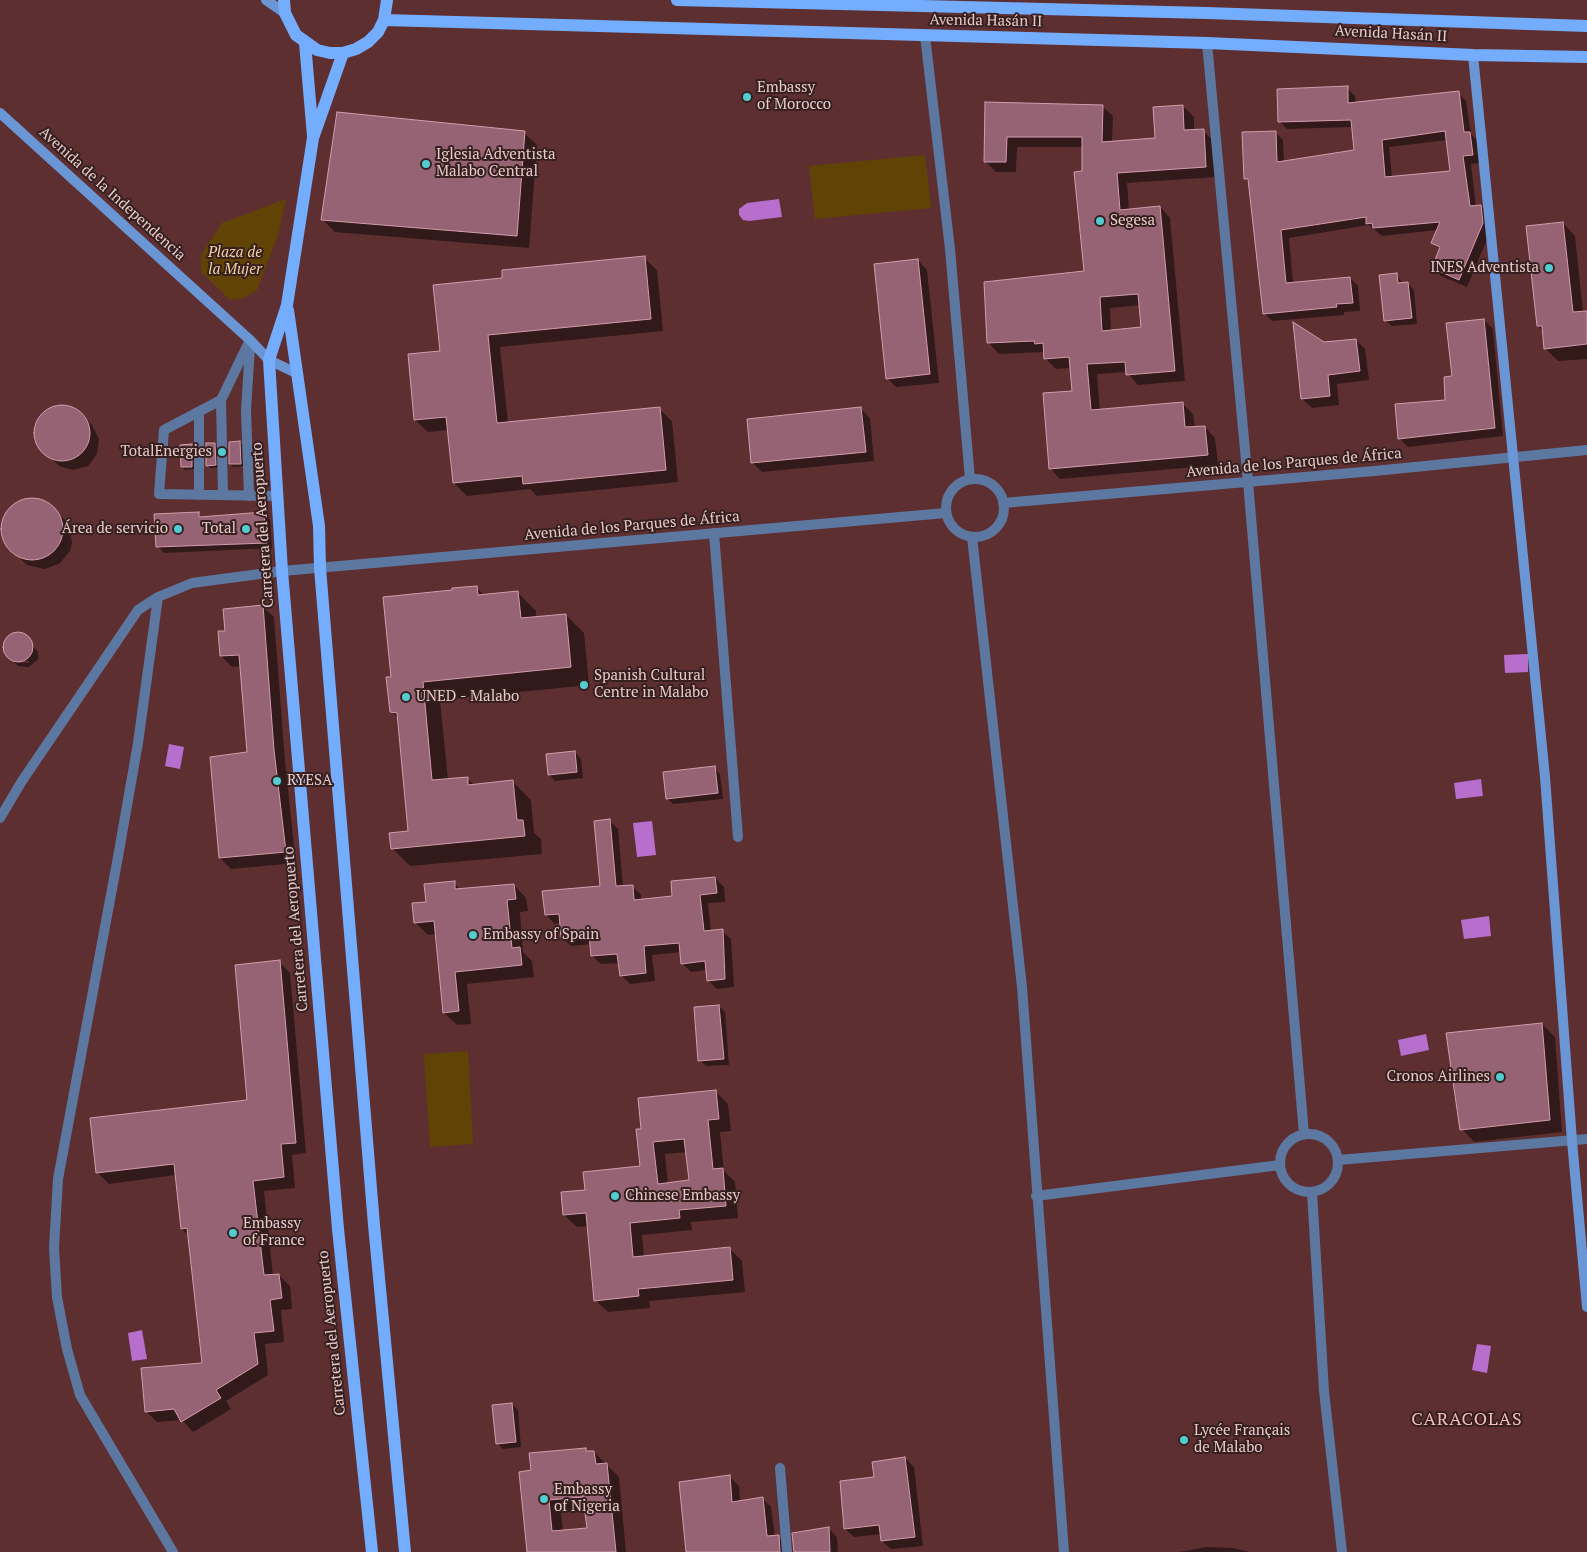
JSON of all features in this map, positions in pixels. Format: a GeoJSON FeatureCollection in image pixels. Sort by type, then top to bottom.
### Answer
{"type":"FeatureCollection","features":[{"type":"Feature","properties":{"kind":"main road"},"geometry":{"type":"LineString","coordinates":[[285,6],[296,35],[304,43],[323,52],[343,53],[368,42],[378,32],[384,20],[387,0]]}},
{"type":"Feature","properties":{"kind":"main road","name":"Avenida Hasán II"},"geometry":{"type":"LineString","coordinates":[[677,0],[1025,4],[1587,26]]}},
{"type":"Feature","properties":{"kind":"main road","name":"Avenida Hasán II"},"geometry":{"type":"LineString","coordinates":[[384,20],[1207,43],[1473,55],[1587,57]]}},
{"type":"Feature","properties":{"kind":"main road","name":"Carretera del Aeropuerto"},"geometry":{"type":"LineString","coordinates":[[304,43],[313,138]]}},
{"type":"Feature","properties":{"kind":"main road","name":"Carretera del Aeropuerto"},"geometry":{"type":"LineString","coordinates":[[343,53],[313,138],[287,305],[269,360],[282,571],[338,1229],[372,1552]]}},
{"type":"Feature","properties":{"kind":"main road","name":"Carretera del Aeropuerto"},"geometry":{"type":"LineString","coordinates":[[287,305],[319,526],[320,568],[373,1216],[406,1552]]}},
{"type":"Feature","properties":{"kind":"street"},"geometry":{"type":"LineString","coordinates":[[266,0],[285,6]]}},
{"type":"Feature","properties":{"kind":"street"},"geometry":{"type":"LineString","coordinates":[[925,36],[950,249],[970,479]]}},
{"type":"Feature","properties":{"kind":"street"},"geometry":{"type":"LineString","coordinates":[[1207,43],[1248,482],[1304,1134]]}},
{"type":"Feature","properties":{"kind":"street"},"geometry":{"type":"LineString","coordinates":[[1473,55],[1546,777],[1572,1141],[1587,1307]]}},
{"type":"Feature","properties":{"kind":"street","name":"Avenida de la Independencia"},"geometry":{"type":"LineString","coordinates":[[0,113],[250,340],[269,360],[296,373]]}},
{"type":"Feature","properties":{"kind":"street"},"geometry":{"type":"LineString","coordinates":[[223,495],[221,400],[250,340]]}},
{"type":"Feature","properties":{"kind":"street"},"geometry":{"type":"LineString","coordinates":[[249,496],[246,410],[250,340]]}},
{"type":"Feature","properties":{"kind":"street"},"geometry":{"type":"LineString","coordinates":[[221,400],[164,430],[159,494],[277,496]]}},
{"type":"Feature","properties":{"kind":"street"},"geometry":{"type":"LineString","coordinates":[[199,412],[199,495]]}},
{"type":"Feature","properties":{"kind":"street","name":"Avenida de los Parques de África"},"geometry":{"type":"LineString","coordinates":[[1003,503],[1587,450]]}},
{"type":"Feature","properties":{"kind":"street"},"geometry":{"type":"LineString","coordinates":[[970,479],[989,482],[998,491],[1003,503],[1002,516],[996,528],[985,535],[972,537],[955,530],[946,513],[949,494],[958,484],[970,479]]}},
{"type":"Feature","properties":{"kind":"street","name":"Avenida de los Parques de África"},"geometry":{"type":"LineString","coordinates":[[0,818],[22,781],[138,610],[158,597],[192,583],[282,571],[946,513]]}},
{"type":"Feature","properties":{"kind":"street"},"geometry":{"type":"LineString","coordinates":[[714,533],[738,837]]}},
{"type":"Feature","properties":{"kind":"street"},"geometry":{"type":"LineString","coordinates":[[972,537],[1022,987],[1036,1196],[1064,1552]]}},
{"type":"Feature","properties":{"kind":"street"},"geometry":{"type":"LineString","coordinates":[[158,597],[138,743],[59,1170],[54,1248],[57,1296],[67,1349],[80,1395],[173,1552]]}},
{"type":"Feature","properties":{"kind":"street"},"geometry":{"type":"LineString","coordinates":[[1304,1134],[1318,1135],[1330,1142],[1337,1154],[1338,1160],[1334,1179],[1324,1188],[1312,1192],[1299,1190],[1288,1183],[1280,1165],[1284,1147],[1293,1138],[1304,1134]]}},
{"type":"Feature","properties":{"kind":"street"},"geometry":{"type":"LineString","coordinates":[[1338,1160],[1587,1139]]}},
{"type":"Feature","properties":{"kind":"street"},"geometry":{"type":"LineString","coordinates":[[1036,1196],[1280,1165]]}},
{"type":"Feature","properties":{"kind":"street"},"geometry":{"type":"LineString","coordinates":[[1312,1192],[1324,1390],[1342,1552]]}},
{"type":"Feature","properties":{"kind":"street"},"geometry":{"type":"LineString","coordinates":[[780,1468],[787,1552]]}},
{"type":"Feature","properties":{"kind":"green space"},"geometry":{"type":"Polygon","coordinates":[[[925,155],[931,208],[815,219],[809,166],[925,155]]]}},
{"type":"Feature","properties":{"kind":"green space","name":"Plaza de la Mujer"},"geometry":{"type":"Polygon","coordinates":[[[286,199],[278,235],[257,290],[244,298],[230,300],[201,272],[201,255],[222,223],[286,199]]]}},
{"type":"Feature","properties":{"kind":"green space"},"geometry":{"type":"Polygon","coordinates":[[[468,1051],[473,1144],[430,1147],[424,1054],[468,1051]]]}},
{"type":"Feature","properties":{"kind":"shaded area"},"geometry":{"type":"Polygon","coordinates":[[[779,199],[782,217],[749,221],[743,220],[739,215],[739,209],[747,203],[779,199]]]}},
{"type":"Feature","properties":{"kind":"shaded area"},"geometry":{"type":"Polygon","coordinates":[[[1528,654],[1528,672],[1505,673],[1504,655],[1528,654]]]}},
{"type":"Feature","properties":{"kind":"shaded area"},"geometry":{"type":"Polygon","coordinates":[[[169,744],[184,747],[180,769],[165,766],[169,744]]]}},
{"type":"Feature","properties":{"kind":"shaded area"},"geometry":{"type":"Polygon","coordinates":[[[1481,779],[1483,796],[1456,799],[1454,783],[1481,779]]]}},
{"type":"Feature","properties":{"kind":"shaded area"},"geometry":{"type":"Polygon","coordinates":[[[652,821],[656,855],[637,857],[633,823],[652,821]]]}},
{"type":"Feature","properties":{"kind":"shaded area"},"geometry":{"type":"Polygon","coordinates":[[[1489,916],[1491,936],[1464,939],[1461,920],[1489,916]]]}},
{"type":"Feature","properties":{"kind":"shaded area"},"geometry":{"type":"Polygon","coordinates":[[[1426,1034],[1429,1050],[1401,1056],[1398,1040],[1426,1034]]]}},
{"type":"Feature","properties":{"kind":"shaded area"},"geometry":{"type":"Polygon","coordinates":[[[142,1330],[147,1359],[132,1361],[128,1333],[142,1330]]]}},
{"type":"Feature","properties":{"kind":"shaded area"},"geometry":{"type":"Polygon","coordinates":[[[1477,1344],[1491,1346],[1487,1373],[1472,1370],[1477,1344]]]}},
{"type":"Feature","properties":{"kind":"building"},"geometry":{"type":"Polygon","coordinates":[[[1348,86],[1348,103],[1459,91],[1464,132],[1470,132],[1473,155],[1463,156],[1470,206],[1481,205],[1483,223],[1459,280],[1432,268],[1440,247],[1431,243],[1440,222],[1373,228],[1372,223],[1366,224],[1366,217],[1281,230],[1286,283],[1350,277],[1353,303],[1336,304],[1337,307],[1263,314],[1248,179],[1244,179],[1242,132],[1276,131],[1277,162],[1354,150],[1351,120],[1278,122],[1277,89],[1348,86]],[[1445,131],[1382,140],[1385,177],[1450,171],[1445,131]]]}},
{"type":"Feature","properties":{"kind":"building"},"geometry":{"type":"Polygon","coordinates":[[[985,102],[1103,105],[1102,142],[1155,138],[1153,107],[1183,105],[1184,130],[1204,129],[1206,167],[1117,173],[1120,210],[1160,206],[1175,371],[1126,375],[1125,362],[1087,364],[1091,410],[1183,402],[1185,427],[1205,426],[1208,455],[1049,469],[1043,393],[1072,391],[1069,357],[1044,359],[1043,343],[1035,344],[1034,341],[987,343],[984,282],[1084,271],[1074,172],[1082,171],[1082,137],[1007,137],[1006,162],[984,162],[985,102]],[[1138,294],[1100,297],[1102,331],[1141,327],[1138,294]]]}},
{"type":"Feature","properties":{"kind":"building","name":"Iglesia Adventista Malabo Central"},"geometry":{"type":"Polygon","coordinates":[[[337,112],[525,131],[517,236],[321,220],[337,112]]]}},
{"type":"Feature","properties":{"kind":"building","name":"INES Adventista"},"geometry":{"type":"Polygon","coordinates":[[[1563,222],[1573,312],[1587,311],[1587,344],[1544,349],[1542,326],[1537,326],[1526,226],[1563,222]]]}},
{"type":"Feature","properties":{"kind":"building"},"geometry":{"type":"Polygon","coordinates":[[[645,256],[651,319],[488,335],[497,423],[660,407],[666,470],[523,484],[522,476],[453,483],[446,417],[414,420],[408,354],[440,351],[433,285],[502,278],[502,270],[645,256]]]}},
{"type":"Feature","properties":{"kind":"building"},"geometry":{"type":"Polygon","coordinates":[[[918,259],[930,374],[886,379],[874,264],[918,259]]]}},
{"type":"Feature","properties":{"kind":"building"},"geometry":{"type":"Polygon","coordinates":[[[1397,273],[1398,283],[1408,282],[1412,318],[1384,321],[1379,275],[1397,273]]]}},
{"type":"Feature","properties":{"kind":"building"},"geometry":{"type":"Polygon","coordinates":[[[1484,319],[1495,428],[1398,439],[1395,404],[1445,400],[1444,377],[1452,376],[1446,323],[1484,319]]]}},
{"type":"Feature","properties":{"kind":"building"},"geometry":{"type":"Polygon","coordinates":[[[1293,322],[1324,342],[1356,339],[1360,371],[1328,375],[1330,396],[1301,399],[1293,322]]]}},
{"type":"Feature","properties":{"kind":"building"},"geometry":{"type":"Polygon","coordinates":[[[62,405],[73,407],[82,413],[88,422],[90,433],[88,444],[82,453],[73,459],[62,461],[51,459],[42,453],[36,444],[34,433],[36,422],[42,413],[51,407],[62,405]]]}},
{"type":"Feature","properties":{"kind":"building"},"geometry":{"type":"Polygon","coordinates":[[[861,407],[866,452],[751,463],[747,419],[861,407]]]}},
{"type":"Feature","properties":{"kind":"building"},"geometry":{"type":"Polygon","coordinates":[[[240,441],[241,464],[229,464],[229,442],[240,441]]]}},
{"type":"Feature","properties":{"kind":"building"},"geometry":{"type":"Polygon","coordinates":[[[206,443],[215,443],[216,465],[206,466],[206,443]]]}},
{"type":"Feature","properties":{"kind":"building"},"geometry":{"type":"Polygon","coordinates":[[[192,444],[192,467],[181,467],[180,445],[192,444]]]}},
{"type":"Feature","properties":{"kind":"building"},"geometry":{"type":"Polygon","coordinates":[[[32,498],[44,500],[54,507],[61,517],[63,529],[61,541],[54,551],[44,558],[32,560],[20,558],[10,551],[3,541],[1,529],[3,517],[10,507],[20,500],[32,498]]]}},
{"type":"Feature","properties":{"kind":"building"},"geometry":{"type":"Polygon","coordinates":[[[199,512],[199,517],[264,512],[267,543],[156,547],[154,514],[199,512]]]}},
{"type":"Feature","properties":{"kind":"building","name":"UNED - Malabo"},"geometry":{"type":"Polygon","coordinates":[[[477,586],[478,595],[518,591],[521,618],[566,614],[571,667],[423,682],[432,780],[468,777],[468,785],[513,780],[517,820],[523,820],[525,836],[391,849],[389,833],[408,831],[397,713],[390,712],[386,677],[391,677],[383,597],[477,586]]]}},
{"type":"Feature","properties":{"kind":"building"},"geometry":{"type":"Polygon","coordinates":[[[263,605],[274,750],[286,852],[219,858],[210,757],[247,752],[239,655],[220,656],[218,631],[225,631],[223,609],[263,605]]]}},
{"type":"Feature","properties":{"kind":"building"},"geometry":{"type":"Polygon","coordinates":[[[18,632],[24,633],[32,641],[32,653],[24,661],[18,662],[12,661],[4,653],[3,647],[4,641],[12,633],[18,632]]]}},
{"type":"Feature","properties":{"kind":"building"},"geometry":{"type":"Polygon","coordinates":[[[575,751],[577,772],[548,775],[546,754],[575,751]]]}},
{"type":"Feature","properties":{"kind":"building"},"geometry":{"type":"Polygon","coordinates":[[[715,766],[718,793],[666,799],[663,772],[715,766]]]}},
{"type":"Feature","properties":{"kind":"building"},"geometry":{"type":"Polygon","coordinates":[[[610,819],[616,886],[633,885],[634,900],[672,896],[671,881],[715,877],[717,893],[700,895],[704,931],[723,929],[725,979],[707,981],[705,961],[681,964],[679,943],[644,946],[646,973],[620,976],[617,954],[591,956],[589,935],[561,938],[559,914],[545,915],[542,891],[600,886],[594,821],[610,819]]]}},
{"type":"Feature","properties":{"kind":"building","name":"Embassy of Spain"},"geometry":{"type":"Polygon","coordinates":[[[455,881],[455,889],[514,884],[516,899],[507,900],[512,948],[520,947],[522,965],[455,972],[459,1011],[443,1013],[434,921],[414,923],[412,903],[426,902],[424,884],[455,881]]]}},
{"type":"Feature","properties":{"kind":"building"},"geometry":{"type":"Polygon","coordinates":[[[280,960],[296,1143],[281,1144],[284,1177],[253,1181],[264,1275],[279,1274],[282,1298],[270,1300],[274,1331],[254,1333],[258,1364],[216,1390],[221,1398],[181,1422],[174,1409],[145,1412],[141,1368],[202,1363],[187,1228],[181,1229],[174,1164],[96,1173],[90,1118],[247,1100],[235,965],[280,960]]]}},
{"type":"Feature","properties":{"kind":"building"},"geometry":{"type":"Polygon","coordinates":[[[719,1005],[724,1059],[698,1061],[694,1007],[719,1005]]]}},
{"type":"Feature","properties":{"kind":"building","name":"Cronos Airlines"},"geometry":{"type":"Polygon","coordinates":[[[1542,1023],[1550,1120],[1460,1130],[1446,1033],[1542,1023]]]}},
{"type":"Feature","properties":{"kind":"building"},"geometry":{"type":"Polygon","coordinates":[[[716,1090],[719,1119],[708,1120],[713,1169],[723,1168],[726,1206],[679,1210],[680,1218],[630,1223],[633,1257],[730,1247],[733,1280],[638,1289],[639,1296],[594,1301],[586,1213],[563,1215],[561,1192],[585,1190],[583,1172],[640,1166],[636,1129],[641,1129],[638,1098],[716,1090]],[[684,1139],[653,1142],[658,1184],[689,1180],[684,1139]]]}},
{"type":"Feature","properties":{"kind":"building"},"geometry":{"type":"Polygon","coordinates":[[[512,1403],[516,1442],[496,1444],[492,1405],[512,1403]]]}},
{"type":"Feature","properties":{"kind":"building","name":"Embassy of Nigeria"},"geometry":{"type":"Polygon","coordinates":[[[586,1448],[586,1451],[594,1451],[596,1464],[607,1463],[616,1552],[527,1552],[519,1472],[531,1470],[529,1453],[586,1448]],[[583,1497],[549,1500],[552,1531],[587,1528],[583,1497]]]}},
{"type":"Feature","properties":{"kind":"building"},"geometry":{"type":"Polygon","coordinates":[[[905,1457],[915,1537],[881,1541],[879,1525],[844,1529],[840,1481],[874,1477],[872,1462],[905,1457]]]}},
{"type":"Feature","properties":{"kind":"building"},"geometry":{"type":"Polygon","coordinates":[[[730,1475],[732,1502],[763,1497],[767,1536],[779,1535],[780,1552],[686,1552],[679,1482],[730,1475]]]}},
{"type":"Feature","properties":{"kind":"building"},"geometry":{"type":"Polygon","coordinates":[[[829,1527],[830,1552],[794,1552],[792,1533],[829,1527]]]}},
{"type":"Feature","properties":{"kind":"place","name":"Embassy of Morocco"},"geometry":{"type":"Point","coordinates":[747,97]}},
{"type":"Feature","properties":{"kind":"place","name":"Iglesia Adventista Malabo Central"},"geometry":{"type":"Point","coordinates":[426,164]}},
{"type":"Feature","properties":{"kind":"place","name":"Segesa"},"geometry":{"type":"Point","coordinates":[1100,221]}},
{"type":"Feature","properties":{"kind":"place","name":"INES Adventista"},"geometry":{"type":"Point","coordinates":[1549,268]}},
{"type":"Feature","properties":{"kind":"place","name":"TotalEnergies"},"geometry":{"type":"Point","coordinates":[222,452]}},
{"type":"Feature","properties":{"kind":"place","name":"Área de servicio"},"geometry":{"type":"Point","coordinates":[178,529]}},
{"type":"Feature","properties":{"kind":"place","name":"Total"},"geometry":{"type":"Point","coordinates":[246,529]}},
{"type":"Feature","properties":{"kind":"place","name":"Spanish Cultural Centre in Malabo"},"geometry":{"type":"Point","coordinates":[584,685]}},
{"type":"Feature","properties":{"kind":"place","name":"UNED - Malabo"},"geometry":{"type":"Point","coordinates":[406,697]}},
{"type":"Feature","properties":{"kind":"place","name":"RYESA"},"geometry":{"type":"Point","coordinates":[277,781]}},
{"type":"Feature","properties":{"kind":"place","name":"Embassy of Spain"},"geometry":{"type":"Point","coordinates":[473,935]}},
{"type":"Feature","properties":{"kind":"place","name":"Cronos Airlines"},"geometry":{"type":"Point","coordinates":[1500,1077]}},
{"type":"Feature","properties":{"kind":"place","name":"Chinese Embassy"},"geometry":{"type":"Point","coordinates":[615,1196]}},
{"type":"Feature","properties":{"kind":"place","name":"Embassy of France"},"geometry":{"type":"Point","coordinates":[233,1233]}},
{"type":"Feature","properties":{"kind":"place","name":"Lycée Français de Malabo"},"geometry":{"type":"Point","coordinates":[1184,1440]}},
{"type":"Feature","properties":{"kind":"place","name":"Embassy of Nigeria"},"geometry":{"type":"Point","coordinates":[544,1499]}},
{"type":"Feature","properties":{"kind":"district","name":"CARACOLAS"},"geometry":{"type":"Point","coordinates":[1467,1420]}}]}
